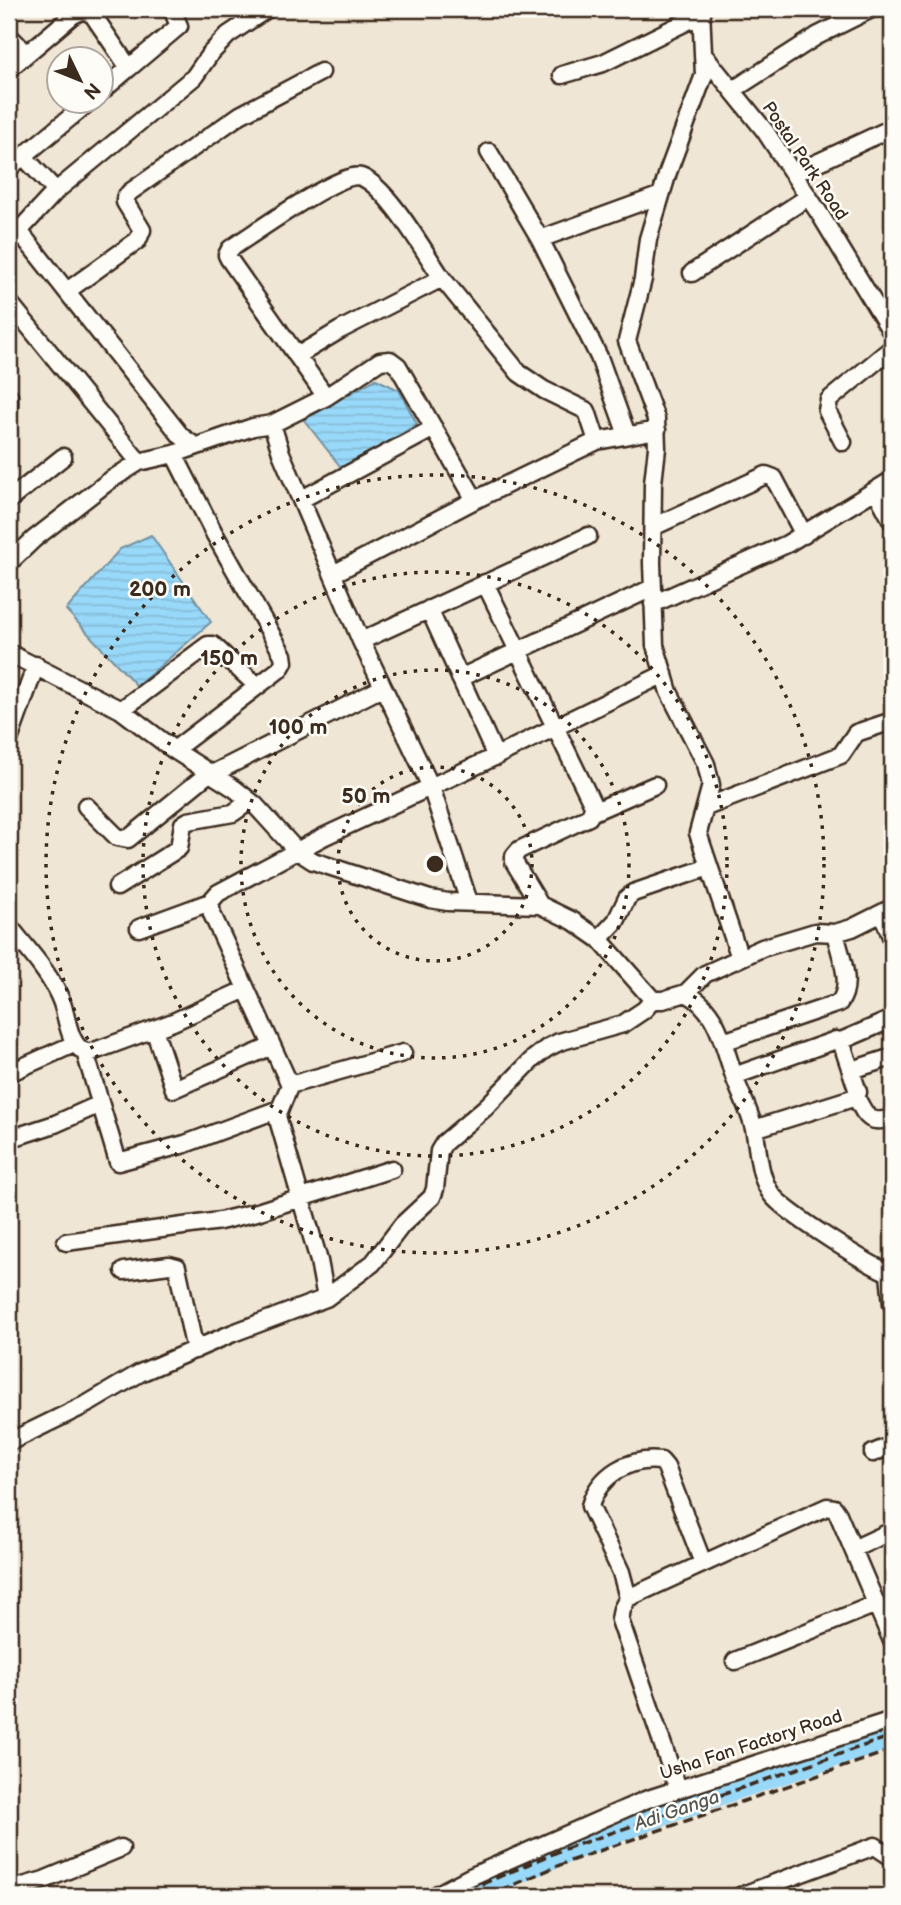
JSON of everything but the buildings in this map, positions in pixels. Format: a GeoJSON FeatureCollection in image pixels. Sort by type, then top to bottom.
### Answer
{"type":"FeatureCollection","features":[{"type":"Feature","properties":{"kind":"street"},"geometry":{"type":"LineString","coordinates":[[116,79],[175,31],[178,21],[172,9]]}},
{"type":"Feature","properties":{"kind":"street"},"geometry":{"type":"LineString","coordinates":[[195,446],[181,436],[67,290],[14,236],[56,191],[194,77],[228,34],[267,9]]}},
{"type":"Feature","properties":{"kind":"street"},"geometry":{"type":"LineString","coordinates":[[733,90],[798,47],[871,9]]}},
{"type":"Feature","properties":{"kind":"street"},"geometry":{"type":"LineString","coordinates":[[9,69],[73,15],[84,10],[93,15],[129,68]]}},
{"type":"Feature","properties":{"kind":"street"},"geometry":{"type":"LineString","coordinates":[[562,75],[603,63],[702,11],[704,75],[648,239],[643,279],[627,341],[649,394],[657,430],[652,596],[655,645],[669,692],[706,764],[711,785],[706,807],[699,821],[698,833],[740,958]]}},
{"type":"Feature","properties":{"kind":"street"},"geometry":{"type":"LineString","coordinates":[[9,36],[26,53]]}},
{"type":"Feature","properties":{"kind":"street","name":"Postal Park Road"},"geometry":{"type":"LineString","coordinates":[[703,54],[765,131],[892,333]]}},
{"type":"Feature","properties":{"kind":"street"},"geometry":{"type":"LineString","coordinates":[[67,290],[138,240],[142,230],[125,202],[130,192],[240,115],[321,72]]}},
{"type":"Feature","properties":{"kind":"street"},"geometry":{"type":"LineString","coordinates":[[9,168],[72,116]]}},
{"type":"Feature","properties":{"kind":"street"},"geometry":{"type":"LineString","coordinates":[[793,174],[892,128]]}},
{"type":"Feature","properties":{"kind":"street"},"geometry":{"type":"LineString","coordinates":[[489,152],[540,239],[599,357],[627,435]]}},
{"type":"Feature","properties":{"kind":"street"},"geometry":{"type":"LineString","coordinates":[[24,157],[56,191]]}},
{"type":"Feature","properties":{"kind":"street"},"geometry":{"type":"LineString","coordinates":[[326,397],[227,255],[230,249],[287,211],[347,177],[359,176],[372,183],[387,197],[442,278],[519,373],[530,382],[587,411],[597,441]]}},
{"type":"Feature","properties":{"kind":"street"},"geometry":{"type":"LineString","coordinates":[[540,239],[661,195]]}},
{"type":"Feature","properties":{"kind":"street"},"geometry":{"type":"LineString","coordinates":[[692,273],[808,197]]}},
{"type":"Feature","properties":{"kind":"street"},"geometry":{"type":"LineString","coordinates":[[297,356],[340,330],[442,278]]}},
{"type":"Feature","properties":{"kind":"street"},"geometry":{"type":"LineString","coordinates":[[9,302],[139,462]]}},
{"type":"Feature","properties":{"kind":"street"},"geometry":{"type":"LineString","coordinates":[[843,442],[827,411],[829,400],[892,348]]}},
{"type":"Feature","properties":{"kind":"street"},"geometry":{"type":"LineString","coordinates":[[9,563],[34,539],[109,481],[139,462],[174,454],[253,427],[272,424],[326,397],[380,361],[390,360],[398,366],[475,500]]}},
{"type":"Feature","properties":{"kind":"street"},"geometry":{"type":"LineString","coordinates":[[9,396],[9,405]]}},
{"type":"Feature","properties":{"kind":"street"},"geometry":{"type":"LineString","coordinates":[[272,424],[281,453],[361,641],[431,787],[469,902]]}},
{"type":"Feature","properties":{"kind":"street"},"geometry":{"type":"LineString","coordinates":[[302,499],[434,428]]}},
{"type":"Feature","properties":{"kind":"street"},"geometry":{"type":"LineString","coordinates":[[333,574],[475,500],[597,441],[657,430]]}},
{"type":"Feature","properties":{"kind":"street"},"geometry":{"type":"LineString","coordinates":[[174,454],[214,533],[283,655],[284,662],[280,669],[174,750]]}},
{"type":"Feature","properties":{"kind":"street"},"geometry":{"type":"LineString","coordinates":[[9,500],[63,457]]}},
{"type":"Feature","properties":{"kind":"street"},"geometry":{"type":"LineString","coordinates":[[653,527],[766,475],[774,478],[804,535]]}},
{"type":"Feature","properties":{"kind":"street"},"geometry":{"type":"LineString","coordinates":[[460,678],[652,596],[722,575],[804,535],[892,480]]}},
{"type":"Feature","properties":{"kind":"street"},"geometry":{"type":"LineString","coordinates":[[876,491],[892,521]]}},
{"type":"Feature","properties":{"kind":"street"},"geometry":{"type":"LineString","coordinates":[[361,641],[588,536]]}},
{"type":"Feature","properties":{"kind":"street"},"geometry":{"type":"LineString","coordinates":[[485,583],[557,726],[594,807],[593,812]]}},
{"type":"Feature","properties":{"kind":"street"},"geometry":{"type":"LineString","coordinates":[[429,609],[496,757]]}},
{"type":"Feature","properties":{"kind":"street"},"geometry":{"type":"LineString","coordinates":[[121,710],[208,645],[213,645],[256,685]]}},
{"type":"Feature","properties":{"kind":"street"},"geometry":{"type":"LineString","coordinates":[[9,653],[121,710],[174,750],[250,801],[296,850],[313,861],[430,899],[540,905],[573,921],[599,939],[653,1000]]}},
{"type":"Feature","properties":{"kind":"street"},"geometry":{"type":"LineString","coordinates":[[9,740],[36,665]]}},
{"type":"Feature","properties":{"kind":"street"},"geometry":{"type":"LineString","coordinates":[[139,928],[210,902],[218,893],[296,850],[496,757],[664,674]]}},
{"type":"Feature","properties":{"kind":"street"},"geometry":{"type":"LineString","coordinates":[[86,806],[117,837],[128,839],[211,774],[382,688]]}},
{"type":"Feature","properties":{"kind":"street"},"geometry":{"type":"LineString","coordinates":[[706,807],[841,755],[856,733],[892,721]]}},
{"type":"Feature","properties":{"kind":"street"},"geometry":{"type":"LineString","coordinates":[[540,905],[514,862],[514,856],[519,850],[589,817],[593,812],[654,785]]}},
{"type":"Feature","properties":{"kind":"street"},"geometry":{"type":"LineString","coordinates":[[117,887],[179,848],[183,824],[233,813],[250,801]]}},
{"type":"Feature","properties":{"kind":"street"},"geometry":{"type":"LineString","coordinates":[[599,939],[616,920],[633,893],[709,867]]}},
{"type":"Feature","properties":{"kind":"street"},"geometry":{"type":"LineString","coordinates":[[210,902],[212,914],[228,946],[244,990],[290,1085],[277,1116],[319,1261],[326,1297]]}},
{"type":"Feature","properties":{"kind":"street"},"geometry":{"type":"LineString","coordinates":[[9,1442],[89,1403],[140,1373],[326,1297],[373,1263],[402,1225],[432,1198],[436,1189],[439,1151],[444,1143],[486,1107],[533,1059],[559,1042],[623,1024],[644,1010],[653,1000],[686,993],[705,974],[761,948],[815,932],[835,933],[887,911],[892,939]]}},
{"type":"Feature","properties":{"kind":"street"},"geometry":{"type":"LineString","coordinates":[[9,926],[61,999],[118,1161],[185,1144],[279,1109]]}},
{"type":"Feature","properties":{"kind":"street"},"geometry":{"type":"LineString","coordinates":[[723,1042],[839,1003],[845,995],[847,984],[835,933]]}},
{"type":"Feature","properties":{"kind":"street"},"geometry":{"type":"LineString","coordinates":[[9,1073],[80,1048],[89,1053],[154,1029],[244,990]]}},
{"type":"Feature","properties":{"kind":"street"},"geometry":{"type":"LineString","coordinates":[[686,993],[709,1012],[723,1042],[754,1129],[762,1172],[771,1193],[780,1204],[891,1274],[892,1304]]}},
{"type":"Feature","properties":{"kind":"street"},"geometry":{"type":"LineString","coordinates":[[734,1076],[836,1040],[841,1041],[892,1019]]}},
{"type":"Feature","properties":{"kind":"street"},"geometry":{"type":"LineString","coordinates":[[154,1029],[174,1089],[272,1046]]}},
{"type":"Feature","properties":{"kind":"street"},"geometry":{"type":"LineString","coordinates":[[754,1129],[856,1097],[859,1092],[841,1041]]}},
{"type":"Feature","properties":{"kind":"street"},"geometry":{"type":"LineString","coordinates":[[290,1085],[402,1053]]}},
{"type":"Feature","properties":{"kind":"street"},"geometry":{"type":"LineString","coordinates":[[852,1070],[892,1057]]}},
{"type":"Feature","properties":{"kind":"street"},"geometry":{"type":"LineString","coordinates":[[856,1097],[870,1119],[875,1122],[892,1118]]}},
{"type":"Feature","properties":{"kind":"street"},"geometry":{"type":"LineString","coordinates":[[12,1138],[55,1124],[100,1104]]}},
{"type":"Feature","properties":{"kind":"street"},"geometry":{"type":"LineString","coordinates":[[66,1242],[220,1221],[392,1169]]}},
{"type":"Feature","properties":{"kind":"street"},"geometry":{"type":"LineString","coordinates":[[124,1270],[169,1265],[177,1267],[195,1350]]}},
{"type":"Feature","properties":{"kind":"street"},"geometry":{"type":"LineString","coordinates":[[873,1452],[892,1446]]}},
{"type":"Feature","properties":{"kind":"street"},"geometry":{"type":"LineString","coordinates":[[628,1598],[621,1572],[590,1506],[594,1494],[608,1475],[650,1460],[661,1461],[704,1563]]}},
{"type":"Feature","properties":{"kind":"street"},"geometry":{"type":"LineString","coordinates":[[678,1789],[620,1620],[628,1598],[827,1507],[834,1508],[838,1514],[891,1634]]}},
{"type":"Feature","properties":{"kind":"street"},"geometry":{"type":"LineString","coordinates":[[853,1549],[892,1531]]}},
{"type":"Feature","properties":{"kind":"street"},"geometry":{"type":"LineString","coordinates":[[735,1661],[876,1604]]}},
{"type":"Feature","properties":{"kind":"street","name":"Usha Fan Factory Road"},"geometry":{"type":"LineString","coordinates":[[434,1896],[470,1877],[623,1809],[892,1720]]}},
{"type":"Feature","properties":{"kind":"street"},"geometry":{"type":"LineString","coordinates":[[740,1896],[875,1846],[891,1857]]}},
{"type":"Feature","properties":{"kind":"street"},"geometry":{"type":"LineString","coordinates":[[9,1890],[44,1880],[121,1848]]}},
{"type":"Feature","properties":{"kind":"water"},"geometry":{"type":"Polygon","coordinates":[[[376,379],[399,390],[417,424],[343,470],[304,420],[376,379]]]}},
{"type":"Feature","properties":{"kind":"water"},"geometry":{"type":"Polygon","coordinates":[[[151,535],[211,622],[137,686],[66,610],[120,549],[151,535]]]}},
{"type":"Feature","properties":{"kind":"waterway","name":"Adi Ganga"},"geometry":{"type":"LineString","coordinates":[[467,1896],[623,1829],[730,1790],[892,1737]]}},
{"type":"Feature","properties":{"kind":"railway"},"geometry":{"type":"LineString","coordinates":[[454,1896],[562,1850],[892,1736]]}},
{"type":"Feature","properties":{"kind":"railway"},"geometry":{"type":"LineString","coordinates":[[487,1896],[567,1862],[892,1750]]}}]}
